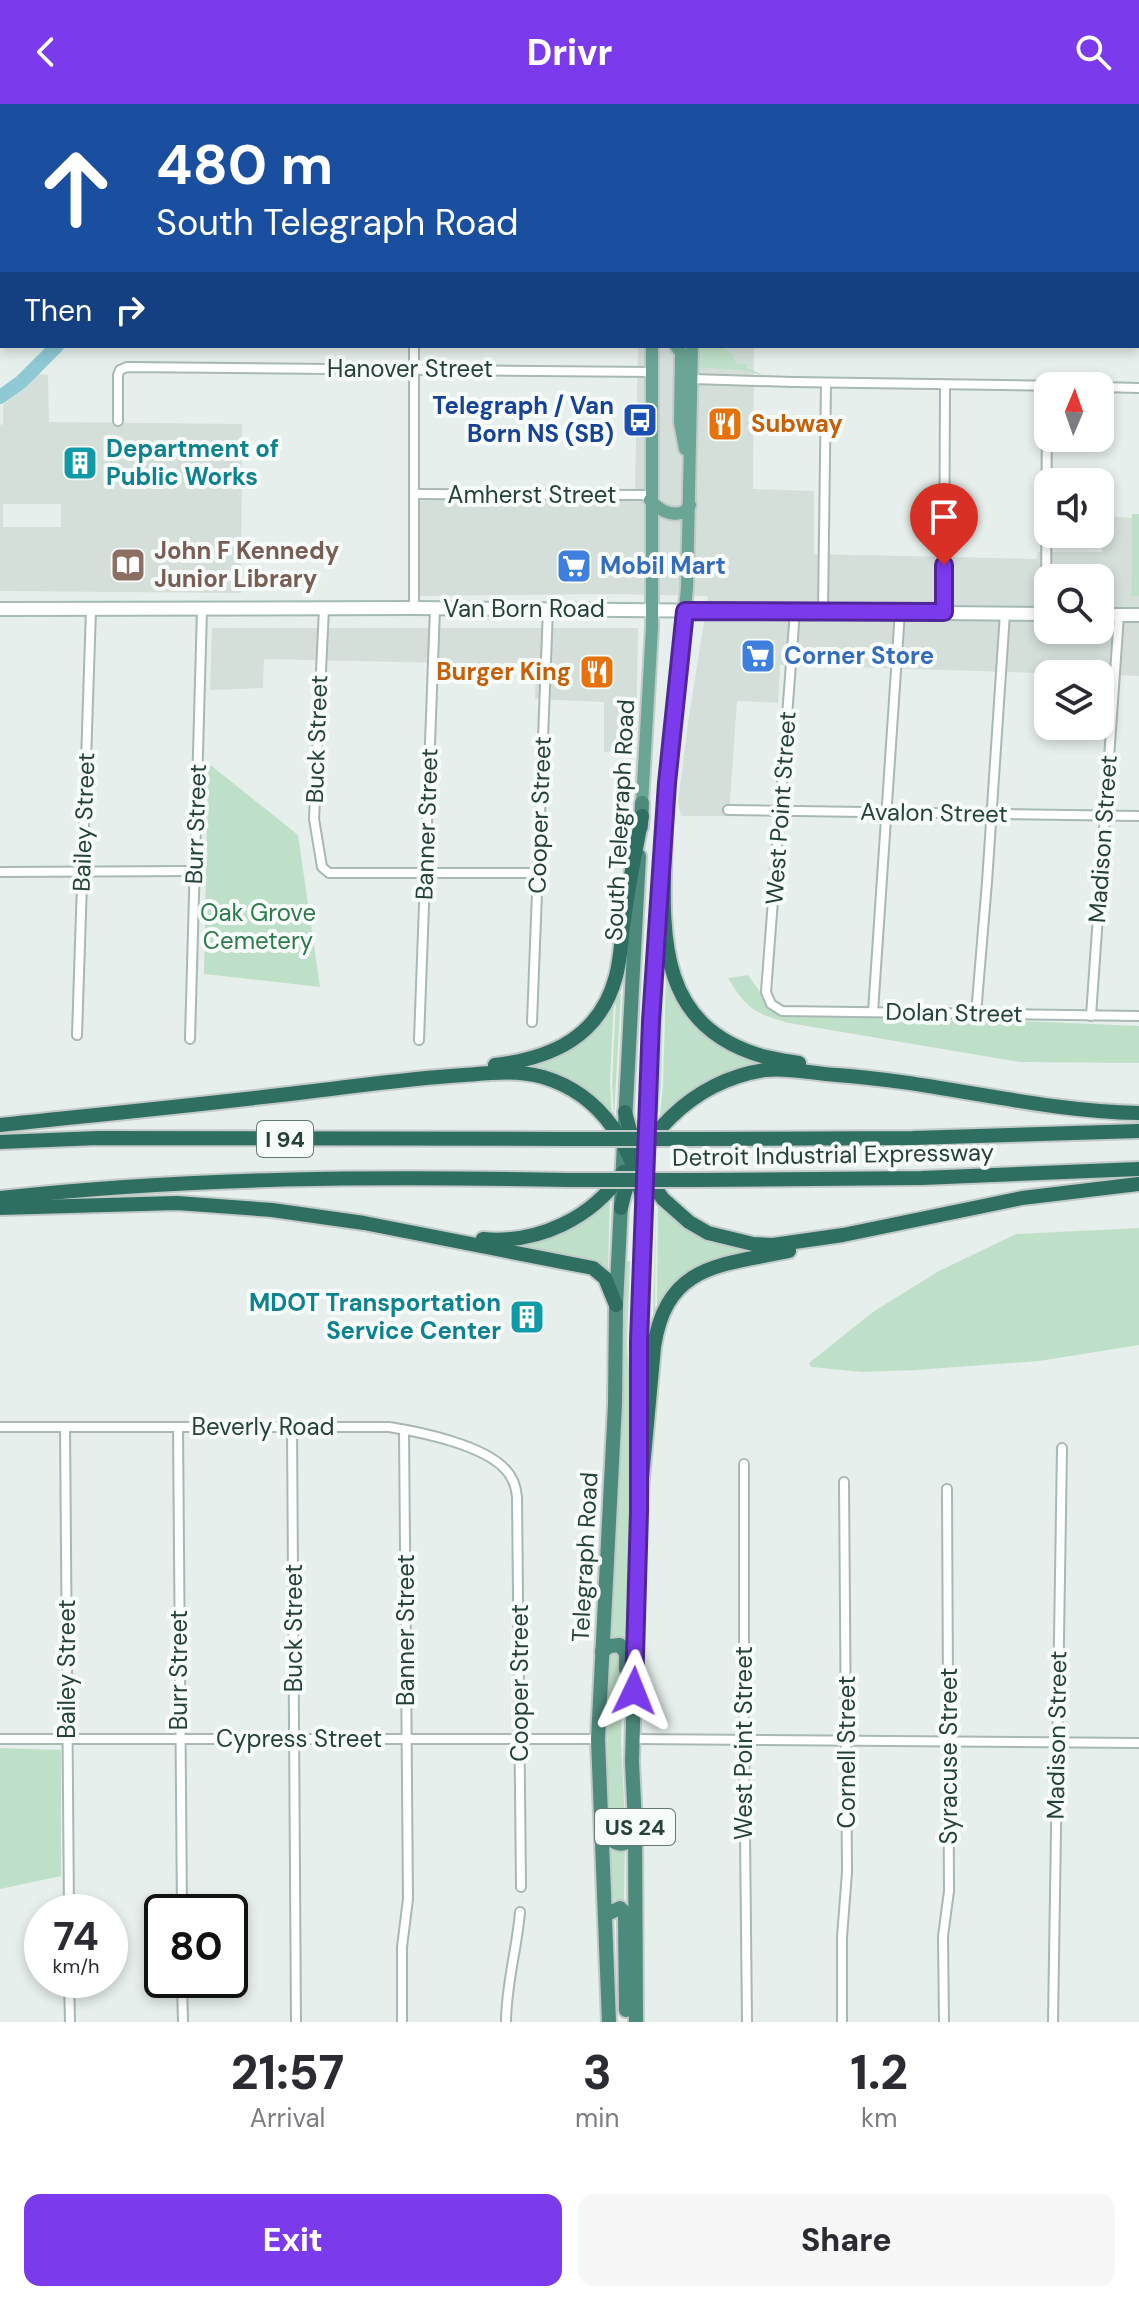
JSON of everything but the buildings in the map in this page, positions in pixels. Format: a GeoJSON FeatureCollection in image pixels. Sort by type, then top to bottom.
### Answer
{"type":"FeatureCollection","features":[{"type":"Feature","properties":{"kind":"highway"},"geometry":{"type":"LineString","coordinates":[[438,1076],[536,1058],[557,1050],[588,1026],[616,977],[642,810]]}},
{"type":"Feature","properties":{"kind":"highway","name":"South Telegraph Road"},"geometry":{"type":"LineString","coordinates":[[637,1157],[625,1112],[642,810]]}},
{"type":"Feature","properties":{"kind":"highway"},"geometry":{"type":"LineString","coordinates":[[665,811],[665,940],[668,961],[679,991],[696,1017],[710,1030],[748,1051],[857,1076]]}},
{"type":"Feature","properties":{"kind":"highway","name":"South Telegraph Road"},"geometry":{"type":"LineString","coordinates":[[637,1157],[649,1112],[651,1021],[665,811]]}},
{"type":"Feature","properties":{"kind":"highway"},"geometry":{"type":"LineString","coordinates":[[443,1238],[507,1240],[542,1233],[567,1223],[595,1204],[672,1116],[691,1100],[713,1086],[765,1070],[857,1076],[1066,1109],[1139,1113]]}},
{"type":"Feature","properties":{"kind":"highway"},"geometry":{"type":"LineString","coordinates":[[0,1125],[438,1076],[522,1073],[562,1085],[592,1105],[613,1126],[677,1213],[708,1233],[753,1244],[773,1245],[843,1235],[1022,1198],[1139,1184]]}},
{"type":"Feature","properties":{"kind":"highway","name":"Detroit Industrial Expressway"},"geometry":{"type":"LineString","coordinates":[[0,1142],[98,1138],[913,1138],[1139,1131]]}},
{"type":"Feature","properties":{"kind":"highway"},"geometry":{"type":"LineString","coordinates":[[621,1208],[625,1186],[637,1157]]}},
{"type":"Feature","properties":{"kind":"highway","name":"Telegraph Road"},"geometry":{"type":"LineString","coordinates":[[636,2022],[633,1739],[644,1209],[637,1157]]}},
{"type":"Feature","properties":{"kind":"highway","name":"Detroit Industrial Expressway"},"geometry":{"type":"LineString","coordinates":[[0,1198],[84,1188],[343,1178],[922,1178],[1139,1169]]}},
{"type":"Feature","properties":{"kind":"highway","name":"Telegraph Road"},"geometry":{"type":"LineString","coordinates":[[609,2022],[598,1739],[615,1404],[621,1176]]}},
{"type":"Feature","properties":{"kind":"highway"},"geometry":{"type":"LineString","coordinates":[[0,1208],[177,1203],[272,1210],[364,1223],[593,1268],[605,1278],[616,1305]]}},
{"type":"Feature","properties":{"kind":"highway"},"geometry":{"type":"LineString","coordinates":[[639,1511],[657,1326],[663,1310],[674,1295],[692,1278],[713,1266],[804,1248],[843,1235]]}},
{"type":"Feature","properties":{"kind":"highway"},"geometry":{"type":"LineString","coordinates":[[602,1651],[615,1645],[624,1648],[626,1653],[624,1757],[634,1788]]}},
{"type":"Feature","properties":{"kind":"highway"},"geometry":{"type":"LineString","coordinates":[[599,1698],[605,1721],[611,1836],[613,1841],[623,1844],[635,1834]]}},
{"type":"Feature","properties":{"kind":"highway"},"geometry":{"type":"LineString","coordinates":[[605,1915],[620,1908],[625,1913],[627,2022]]}},
{"type":"Feature","properties":{"kind":"main road"},"geometry":{"type":"LineString","coordinates":[[677,348],[681,353],[680,422],[690,472]]}},
{"type":"Feature","properties":{"kind":"main road","name":"South Telegraph Road"},"geometry":{"type":"LineString","coordinates":[[665,811],[685,611],[692,348]]}},
{"type":"Feature","properties":{"kind":"main road","name":"South Telegraph Road"},"geometry":{"type":"LineString","coordinates":[[642,810],[650,687],[654,349]]}},
{"type":"Feature","properties":{"kind":"main road"},"geometry":{"type":"LineString","coordinates":[[650,498],[657,508],[672,514],[684,512],[690,505]]}},
{"type":"Feature","properties":{"kind":"main road","name":"Van Born Road"},"geometry":{"type":"LineString","coordinates":[[0,609],[435,608],[1034,614]]}},
{"type":"Feature","properties":{"kind":"main road"},"geometry":{"type":"LineString","coordinates":[[1114,615],[1139,615]]}},
{"type":"Feature","properties":{"kind":"street"},"geometry":{"type":"LineString","coordinates":[[414,348],[414,608]]}},
{"type":"Feature","properties":{"kind":"street","name":"Hanover Street"},"geometry":{"type":"LineString","coordinates":[[118,421],[118,381],[120,370],[127,367],[652,372]]}},
{"type":"Feature","properties":{"kind":"street"},"geometry":{"type":"LineString","coordinates":[[692,379],[1034,386]]}},
{"type":"Feature","properties":{"kind":"street"},"geometry":{"type":"LineString","coordinates":[[823,610],[826,383]]}},
{"type":"Feature","properties":{"kind":"street"},"geometry":{"type":"LineString","coordinates":[[944,612],[945,385]]}},
{"type":"Feature","properties":{"kind":"street"},"geometry":{"type":"LineString","coordinates":[[1114,387],[1139,388]]}},
{"type":"Feature","properties":{"kind":"street"},"geometry":{"type":"LineString","coordinates":[[1047,452],[1047,564]]}},
{"type":"Feature","properties":{"kind":"street","name":"Amherst Street"},"geometry":{"type":"LineString","coordinates":[[414,494],[650,498]]}},
{"type":"Feature","properties":{"kind":"street","name":"Buck Street"},"geometry":{"type":"LineString","coordinates":[[324,608],[314,819],[324,869],[329,873],[426,873]]}},
{"type":"Feature","properties":{"kind":"street","name":"Banner Street"},"geometry":{"type":"LineString","coordinates":[[419,1040],[435,608]]}},
{"type":"Feature","properties":{"kind":"street","name":"Bailey Street"},"geometry":{"type":"LineString","coordinates":[[77,1035],[91,609]]}},
{"type":"Feature","properties":{"kind":"street","name":"Burr Street"},"geometry":{"type":"LineString","coordinates":[[190,1039],[202,609]]}},
{"type":"Feature","properties":{"kind":"street","name":"Cooper Street"},"geometry":{"type":"LineString","coordinates":[[532,1022],[548,609]]}},
{"type":"Feature","properties":{"kind":"street","name":"West Point Street"},"geometry":{"type":"LineString","coordinates":[[771,1004],[766,992],[795,611]]}},
{"type":"Feature","properties":{"kind":"street"},"geometry":{"type":"LineString","coordinates":[[873,1012],[900,611]]}},
{"type":"Feature","properties":{"kind":"street"},"geometry":{"type":"LineString","coordinates":[[976,1014],[1005,613]]}},
{"type":"Feature","properties":{"kind":"street","name":"Madison Street"},"geometry":{"type":"LineString","coordinates":[[1091,1016],[1119,615]]}},
{"type":"Feature","properties":{"kind":"street","name":"Avalon Street"},"geometry":{"type":"LineString","coordinates":[[728,810],[1139,816]]}},
{"type":"Feature","properties":{"kind":"street"},"geometry":{"type":"LineString","coordinates":[[0,872],[194,871]]}},
{"type":"Feature","properties":{"kind":"street"},"geometry":{"type":"LineString","coordinates":[[426,873],[537,873]]}},
{"type":"Feature","properties":{"kind":"street","name":"Dolan Street"},"geometry":{"type":"LineString","coordinates":[[771,1004],[782,1011],[1139,1016]]}},
{"type":"Feature","properties":{"kind":"street","name":"Beverly Road"},"geometry":{"type":"LineString","coordinates":[[0,1427],[378,1427],[450,1441],[493,1459],[512,1479]]}},
{"type":"Feature","properties":{"kind":"street","name":"Bailey Street"},"geometry":{"type":"LineString","coordinates":[[65,1427],[69,1894]]}},
{"type":"Feature","properties":{"kind":"street","name":"Burr Street"},"geometry":{"type":"LineString","coordinates":[[178,1427],[182,1894]]}},
{"type":"Feature","properties":{"kind":"street","name":"Buck Street"},"geometry":{"type":"LineString","coordinates":[[292,1427],[296,2022]]}},
{"type":"Feature","properties":{"kind":"street","name":"Banner Street"},"geometry":{"type":"LineString","coordinates":[[402,2022],[402,1958],[408,1899],[404,1430]]}},
{"type":"Feature","properties":{"kind":"street","name":"Madison Street"},"geometry":{"type":"LineString","coordinates":[[1053,2022],[1062,1448]]}},
{"type":"Feature","properties":{"kind":"street","name":"West Point Street"},"geometry":{"type":"LineString","coordinates":[[744,1464],[747,2022]]}},
{"type":"Feature","properties":{"kind":"street","name":"Cooper Street"},"geometry":{"type":"LineString","coordinates":[[512,1479],[517,1497],[521,1887]]}},
{"type":"Feature","properties":{"kind":"street","name":"Cornell Street"},"geometry":{"type":"LineString","coordinates":[[842,2022],[842,1937],[847,1872],[844,1482]]}},
{"type":"Feature","properties":{"kind":"street","name":"Syracuse Street"},"geometry":{"type":"LineString","coordinates":[[944,2022],[943,1936],[949,1891],[947,1489]]}},
{"type":"Feature","properties":{"kind":"street","name":"Cypress Street"},"geometry":{"type":"LineString","coordinates":[[0,1739],[598,1739]]}},
{"type":"Feature","properties":{"kind":"street"},"geometry":{"type":"LineString","coordinates":[[633,1739],[1139,1743]]}},
{"type":"Feature","properties":{"kind":"street"},"geometry":{"type":"LineString","coordinates":[[506,2022],[508,1983],[520,1912]]}},
{"type":"Feature","properties":{"kind":"street"},"geometry":{"type":"LineString","coordinates":[[69,1998],[70,2022]]}},
{"type":"Feature","properties":{"kind":"street"},"geometry":{"type":"LineString","coordinates":[[182,1998],[183,2022]]}},
{"type":"Feature","properties":{"kind":"shaded area"},"geometry":{"type":"Polygon","coordinates":[[[638,348],[754,348],[753,489],[814,491],[814,554],[1037,559],[1038,552],[1102,552],[1102,548],[1114,548],[1114,517],[1132,518],[1131,596],[1139,596],[1139,676],[1114,675],[1114,660],[1034,660],[1034,673],[780,665],[778,703],[737,701],[729,816],[681,816],[678,803],[708,596],[420,596],[419,501],[635,489],[638,348]]]}},
{"type":"Feature","properties":{"kind":"shaded area"},"geometry":{"type":"Polygon","coordinates":[[[38,374],[48,375],[49,422],[242,424],[241,593],[0,591],[0,425],[3,424],[3,405],[38,374]],[[3,504],[3,527],[61,527],[61,504],[3,504]]]}},
{"type":"Feature","properties":{"kind":"shaded area"},"geometry":{"type":"Polygon","coordinates":[[[212,628],[638,628],[636,749],[604,752],[604,702],[535,699],[536,665],[264,659],[263,688],[210,690],[212,628]]]}},
{"type":"Feature","properties":{"kind":"green space"},"geometry":{"type":"Polygon","coordinates":[[[699,348],[720,348],[731,353],[736,363],[747,364],[747,368],[765,376],[742,370],[703,370],[699,365],[699,348]]]}},
{"type":"Feature","properties":{"kind":"green space"},"geometry":{"type":"Polygon","coordinates":[[[1132,514],[1139,514],[1139,596],[1131,596],[1132,514]]]}},
{"type":"Feature","properties":{"kind":"green space","name":"Oak Grove Cemetery"},"geometry":{"type":"Polygon","coordinates":[[[208,763],[298,835],[320,987],[204,974],[208,763]]]}},
{"type":"Feature","properties":{"kind":"green space"},"geometry":{"type":"Polygon","coordinates":[[[660,971],[668,973],[664,975],[657,1125],[660,971]]]}},
{"type":"Feature","properties":{"kind":"green space"},"geometry":{"type":"Polygon","coordinates":[[[748,975],[775,1013],[1139,1026],[1139,1063],[1020,1062],[789,1023],[752,1008],[728,978],[748,975]]]}},
{"type":"Feature","properties":{"kind":"green space"},"geometry":{"type":"Polygon","coordinates":[[[666,977],[680,1001],[761,1060],[762,1066],[659,1123],[666,977]]]}},
{"type":"Feature","properties":{"kind":"green space"},"geometry":{"type":"Polygon","coordinates":[[[615,993],[621,994],[614,1117],[612,1086],[615,993]]]}},
{"type":"Feature","properties":{"kind":"green space"},"geometry":{"type":"Polygon","coordinates":[[[614,998],[610,1082],[612,1117],[531,1069],[531,1064],[614,998]]]}},
{"type":"Feature","properties":{"kind":"green space"},"geometry":{"type":"Polygon","coordinates":[[[610,1197],[608,1270],[590,1261],[526,1249],[527,1244],[567,1229],[610,1197]]]}},
{"type":"Feature","properties":{"kind":"green space"},"geometry":{"type":"Polygon","coordinates":[[[656,1200],[655,1307],[660,1310],[657,1316],[653,1316],[656,1200]]]}},
{"type":"Feature","properties":{"kind":"green space"},"geometry":{"type":"Polygon","coordinates":[[[658,1200],[700,1235],[744,1251],[744,1255],[721,1261],[661,1308],[657,1306],[658,1200]]]}},
{"type":"Feature","properties":{"kind":"green space"},"geometry":{"type":"Polygon","coordinates":[[[1139,1228],[1139,1345],[1039,1361],[915,1370],[862,1372],[811,1367],[809,1363],[873,1312],[939,1271],[1016,1234],[1139,1228]]]}},
{"type":"Feature","properties":{"kind":"green space"},"geometry":{"type":"Polygon","coordinates":[[[626,1261],[630,1261],[627,1343],[633,1422],[627,1640],[610,1636],[626,1261]]]}},
{"type":"Feature","properties":{"kind":"green space"},"geometry":{"type":"Polygon","coordinates":[[[617,1651],[623,1666],[621,1740],[625,1822],[620,1834],[611,1819],[608,1761],[610,1662],[612,1653],[617,1651]]]}},
{"type":"Feature","properties":{"kind":"green space"},"geometry":{"type":"Polygon","coordinates":[[[0,1748],[61,1750],[61,1876],[0,1889],[0,1748]]]}},
{"type":"Feature","properties":{"kind":"green space"},"geometry":{"type":"Polygon","coordinates":[[[609,1846],[625,1850],[624,1901],[613,1900],[609,1846]]]}},
{"type":"Feature","properties":{"kind":"waterway"},"geometry":{"type":"LineString","coordinates":[[0,397],[21,382],[55,348]]}},
{"type":"Feature","properties":{"kind":"place","name":"Telegraph / Van Born NS (SB)"},"geometry":{"type":"Point","coordinates":[640,420]}},
{"type":"Feature","properties":{"kind":"place","name":"Subway"},"geometry":{"type":"Point","coordinates":[725,424]}},
{"type":"Feature","properties":{"kind":"place","name":"Department of Public Works"},"geometry":{"type":"Point","coordinates":[80,463]}},
{"type":"Feature","properties":{"kind":"place","name":"John F Kennedy Junior Library"},"geometry":{"type":"Point","coordinates":[128,565]}},
{"type":"Feature","properties":{"kind":"place","name":"Mobil Mart"},"geometry":{"type":"Point","coordinates":[574,566]}},
{"type":"Feature","properties":{"kind":"place","name":"Corner Store"},"geometry":{"type":"Point","coordinates":[758,656]}},
{"type":"Feature","properties":{"kind":"place","name":"Burger King"},"geometry":{"type":"Point","coordinates":[597,672]}},
{"type":"Feature","properties":{"kind":"place","name":"MDOT Transportation Service Center"},"geometry":{"type":"Point","coordinates":[527,1317]}},
{"type":"Feature","properties":{"kind":"route"},"geometry":{"type":"LineString","coordinates":[[634,1691],[639,1511],[639,1341],[651,1021],[667,783],[685,611],[944,612],[944,565]]}}]}
